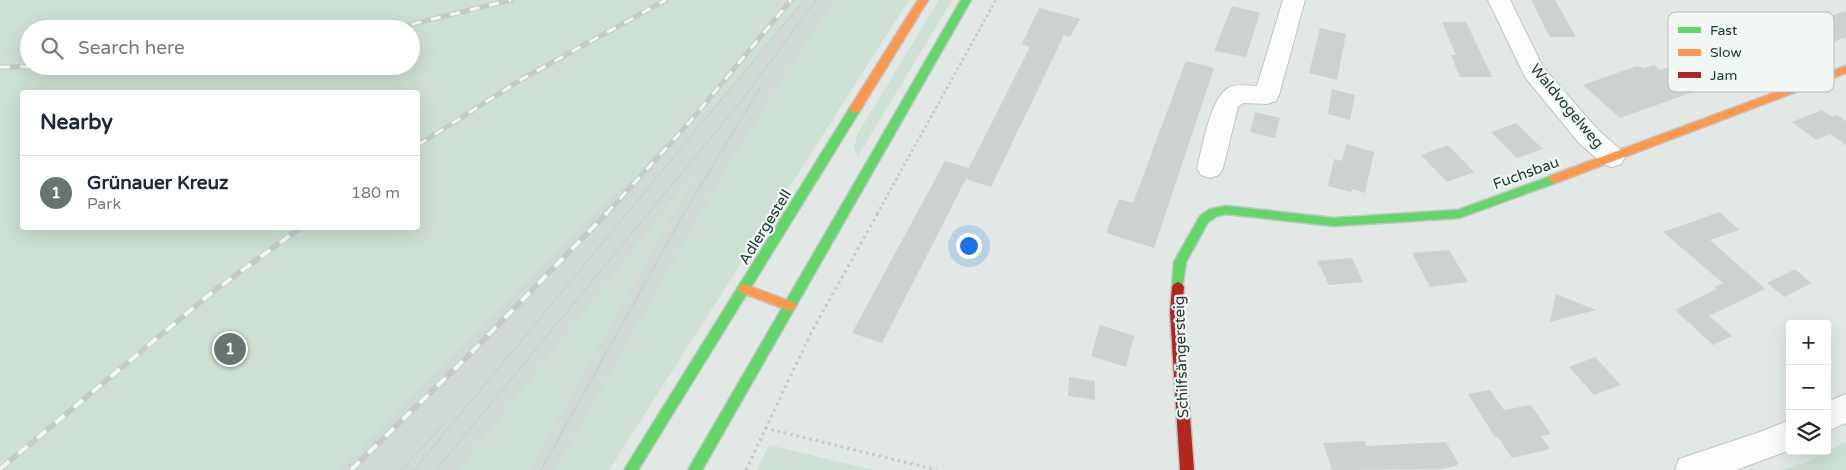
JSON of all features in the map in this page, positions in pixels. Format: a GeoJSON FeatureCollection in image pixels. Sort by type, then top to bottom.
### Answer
{"type":"FeatureCollection","features":[{"type":"Feature","properties":{"kind":"main road","name":"Adlergestell"},"geometry":{"type":"LineString","coordinates":[[631,470],[923,0]]}},
{"type":"Feature","properties":{"kind":"main road"},"geometry":{"type":"LineString","coordinates":[[695,470],[966,0]]}},
{"type":"Feature","properties":{"kind":"main road","name":"Fuchsbau"},"geometry":{"type":"LineString","coordinates":[[1834,74],[1846,70]]}},
{"type":"Feature","properties":{"kind":"main road","name":"Fuchsbau"},"geometry":{"type":"LineString","coordinates":[[1204,219],[1214,212],[1226,210],[1334,222],[1459,214],[1787,92]]}},
{"type":"Feature","properties":{"kind":"main road","name":"Schilfsängersteig"},"geometry":{"type":"LineString","coordinates":[[1187,470],[1176,312],[1180,262],[1204,219]]}},
{"type":"Feature","properties":{"kind":"main road"},"geometry":{"type":"LineString","coordinates":[[744,289],[790,306]]}},
{"type":"Feature","properties":{"kind":"street"},"geometry":{"type":"LineString","coordinates":[[1210,168],[1227,103],[1237,94],[1267,95],[1294,0]]}},
{"type":"Feature","properties":{"kind":"street","name":"Waldvogelweg"},"geometry":{"type":"LineString","coordinates":[[1498,0],[1533,71],[1588,136],[1612,157]]}},
{"type":"Feature","properties":{"kind":"street"},"geometry":{"type":"LineString","coordinates":[[1831,415],[1846,408]]}},
{"type":"Feature","properties":{"kind":"street"},"geometry":{"type":"LineString","coordinates":[[1691,470],[1766,445],[1786,436]]}},
{"type":"Feature","properties":{"kind":"path"},"geometry":{"type":"LineString","coordinates":[[746,470],[812,331],[996,0]]}},
{"type":"Feature","properties":{"kind":"path"},"geometry":{"type":"LineString","coordinates":[[765,428],[937,470]]}},
{"type":"Feature","properties":{"kind":"shaded area"},"geometry":{"type":"Polygon","coordinates":[[[779,0],[835,0],[730,163],[556,470],[529,470],[699,168],[459,470],[324,470],[779,0]]]}},
{"type":"Feature","properties":{"kind":"green space"},"geometry":{"type":"Polygon","coordinates":[[[0,0],[804,0],[782,29],[734,84],[654,161],[599,209],[340,470],[0,470],[0,0]]]}},
{"type":"Feature","properties":{"kind":"green space"},"geometry":{"type":"Polygon","coordinates":[[[835,0],[909,0],[609,470],[556,470],[730,163],[835,0]]]}},
{"type":"Feature","properties":{"kind":"green space"},"geometry":{"type":"Polygon","coordinates":[[[939,0],[952,0],[858,156],[854,147],[858,133],[939,0]]]}},
{"type":"Feature","properties":{"kind":"green space"},"geometry":{"type":"Polygon","coordinates":[[[701,165],[529,470],[459,470],[701,165]]]}},
{"type":"Feature","properties":{"kind":"green space"},"geometry":{"type":"Polygon","coordinates":[[[1846,442],[1846,470],[1782,470],[1803,464],[1821,455],[1831,455],[1831,450],[1846,442]]]}},
{"type":"Feature","properties":{"kind":"green space"},"geometry":{"type":"Polygon","coordinates":[[[769,445],[873,470],[757,470],[769,445]]]}},
{"type":"Feature","properties":{"kind":"building"},"geometry":{"type":"Polygon","coordinates":[[[1531,0],[1555,0],[1576,37],[1550,37],[1531,0]]]}},
{"type":"Feature","properties":{"kind":"building"},"geometry":{"type":"Polygon","coordinates":[[[1232,6],[1260,13],[1246,57],[1214,51],[1232,6]]]}},
{"type":"Feature","properties":{"kind":"building"},"geometry":{"type":"Polygon","coordinates":[[[1039,8],[1080,19],[1070,37],[1064,35],[991,187],[966,179],[882,343],[852,333],[945,161],[969,168],[1030,47],[1022,44],[1039,8]]]}},
{"type":"Feature","properties":{"kind":"building"},"geometry":{"type":"Polygon","coordinates":[[[1846,11],[1846,37],[1834,42],[1834,15],[1846,11]]]}},
{"type":"Feature","properties":{"kind":"building"},"geometry":{"type":"Polygon","coordinates":[[[1442,22],[1466,22],[1492,77],[1460,77],[1451,55],[1456,55],[1442,22]]]}},
{"type":"Feature","properties":{"kind":"building"},"geometry":{"type":"Polygon","coordinates":[[[1320,28],[1346,34],[1337,80],[1309,73],[1320,28]]]}},
{"type":"Feature","properties":{"kind":"building"},"geometry":{"type":"Polygon","coordinates":[[[1186,61],[1214,68],[1154,248],[1106,233],[1119,199],[1133,203],[1186,61]]]}},
{"type":"Feature","properties":{"kind":"building"},"geometry":{"type":"Polygon","coordinates":[[[1654,65],[1660,70],[1668,68],[1668,92],[1693,92],[1620,118],[1583,85],[1637,66],[1644,68],[1654,65]]]}},
{"type":"Feature","properties":{"kind":"building"},"geometry":{"type":"Polygon","coordinates":[[[1332,89],[1355,95],[1350,120],[1328,114],[1332,89]]]}},
{"type":"Feature","properties":{"kind":"building"},"geometry":{"type":"Polygon","coordinates":[[[1822,110],[1832,117],[1837,115],[1846,121],[1846,145],[1830,134],[1816,140],[1792,122],[1822,110]]]}},
{"type":"Feature","properties":{"kind":"building"},"geometry":{"type":"Polygon","coordinates":[[[1255,112],[1280,118],[1275,138],[1250,132],[1255,112]]]}},
{"type":"Feature","properties":{"kind":"building"},"geometry":{"type":"Polygon","coordinates":[[[1516,123],[1543,149],[1517,158],[1491,132],[1516,123]]]}},
{"type":"Feature","properties":{"kind":"building"},"geometry":{"type":"Polygon","coordinates":[[[1346,144],[1374,152],[1365,193],[1352,189],[1351,192],[1328,186],[1334,159],[1342,161],[1346,144]]]}},
{"type":"Feature","properties":{"kind":"building"},"geometry":{"type":"Polygon","coordinates":[[[1448,145],[1474,172],[1447,182],[1421,155],[1448,145]]]}},
{"type":"Feature","properties":{"kind":"building"},"geometry":{"type":"Polygon","coordinates":[[[1720,212],[1739,230],[1710,240],[1765,289],[1709,316],[1732,336],[1713,345],[1675,310],[1717,289],[1714,287],[1723,283],[1663,232],[1720,212]]]}},
{"type":"Feature","properties":{"kind":"building"},"geometry":{"type":"Polygon","coordinates":[[[1449,250],[1468,282],[1430,287],[1412,253],[1449,250]]]}},
{"type":"Feature","properties":{"kind":"building"},"geometry":{"type":"Polygon","coordinates":[[[1352,258],[1363,282],[1329,285],[1317,261],[1352,258]]]}},
{"type":"Feature","properties":{"kind":"building"},"geometry":{"type":"Polygon","coordinates":[[[1795,269],[1811,283],[1785,297],[1767,283],[1795,269]]]}},
{"type":"Feature","properties":{"kind":"building"},"geometry":{"type":"Polygon","coordinates":[[[1556,294],[1596,310],[1550,322],[1556,294]]]}},
{"type":"Feature","properties":{"kind":"building"},"geometry":{"type":"Polygon","coordinates":[[[1100,325],[1134,336],[1126,367],[1091,356],[1100,325]]]}},
{"type":"Feature","properties":{"kind":"building"},"geometry":{"type":"Polygon","coordinates":[[[1595,357],[1621,385],[1594,395],[1569,367],[1595,357]]]}},
{"type":"Feature","properties":{"kind":"building"},"geometry":{"type":"Polygon","coordinates":[[[1069,377],[1095,381],[1095,400],[1068,396],[1069,377]]]}},
{"type":"Feature","properties":{"kind":"building"},"geometry":{"type":"Polygon","coordinates":[[[1490,390],[1504,410],[1531,405],[1551,434],[1541,436],[1550,449],[1512,458],[1498,437],[1495,437],[1468,394],[1490,390]]]}},
{"type":"Feature","properties":{"kind":"building"},"geometry":{"type":"Polygon","coordinates":[[[1365,441],[1366,446],[1446,442],[1459,465],[1443,469],[1332,470],[1323,443],[1365,441]]]}},
{"type":"Feature","properties":{"kind":"tram line"},"geometry":{"type":"LineString","coordinates":[[414,470],[804,0]]}},
{"type":"Feature","properties":{"kind":"tram line"},"geometry":{"type":"LineString","coordinates":[[436,470],[742,100],[816,0]]}},
{"type":"Feature","properties":{"kind":"tram line"},"geometry":{"type":"LineString","coordinates":[[541,470],[687,208],[760,88]]}},
{"type":"Feature","properties":{"kind":"tram line"},"geometry":{"type":"LineString","coordinates":[[401,470],[445,423]]}},
{"type":"Feature","properties":{"kind":"railway"},"geometry":{"type":"LineString","coordinates":[[420,22],[511,0]]}},
{"type":"Feature","properties":{"kind":"railway"},"geometry":{"type":"LineString","coordinates":[[420,144],[522,79],[666,0]]}},
{"type":"Feature","properties":{"kind":"railway"},"geometry":{"type":"LineString","coordinates":[[606,214],[688,124],[791,0]]}},
{"type":"Feature","properties":{"kind":"railway"},"geometry":{"type":"LineString","coordinates":[[0,67],[20,67]]}},
{"type":"Feature","properties":{"kind":"railway"},"geometry":{"type":"LineString","coordinates":[[351,470],[466,358],[607,213]]}},
{"type":"Feature","properties":{"kind":"railway"},"geometry":{"type":"LineString","coordinates":[[0,469],[210,294],[297,230]]}},
{"type":"Feature","properties":{"kind":"traffic: fast"},"geometry":{"type":"LineString","coordinates":[[695,470],[966,0]]}},
{"type":"Feature","properties":{"kind":"traffic: fast"},"geometry":{"type":"LineString","coordinates":[[631,470],[855,109]]}},
{"type":"Feature","properties":{"kind":"traffic: fast"},"geometry":{"type":"LineString","coordinates":[[1178,287],[1180,262],[1204,219],[1214,212],[1226,210],[1334,222],[1459,214],[1554,179]]}},
{"type":"Feature","properties":{"kind":"traffic: slow"},"geometry":{"type":"LineString","coordinates":[[855,109],[923,0]]}},
{"type":"Feature","properties":{"kind":"traffic: slow"},"geometry":{"type":"LineString","coordinates":[[1834,74],[1846,69]]}},
{"type":"Feature","properties":{"kind":"traffic: slow"},"geometry":{"type":"LineString","coordinates":[[1554,179],[1785,92]]}},
{"type":"Feature","properties":{"kind":"traffic: slow"},"geometry":{"type":"LineString","coordinates":[[744,289],[790,306]]}},
{"type":"Feature","properties":{"kind":"traffic: jam"},"geometry":{"type":"LineString","coordinates":[[1178,287],[1176,312],[1187,470]]}},
{"type":"Feature","properties":{"kind":"place","name":"Grünauer Kreuz"},"geometry":{"type":"Point","coordinates":[230,349]}}]}
